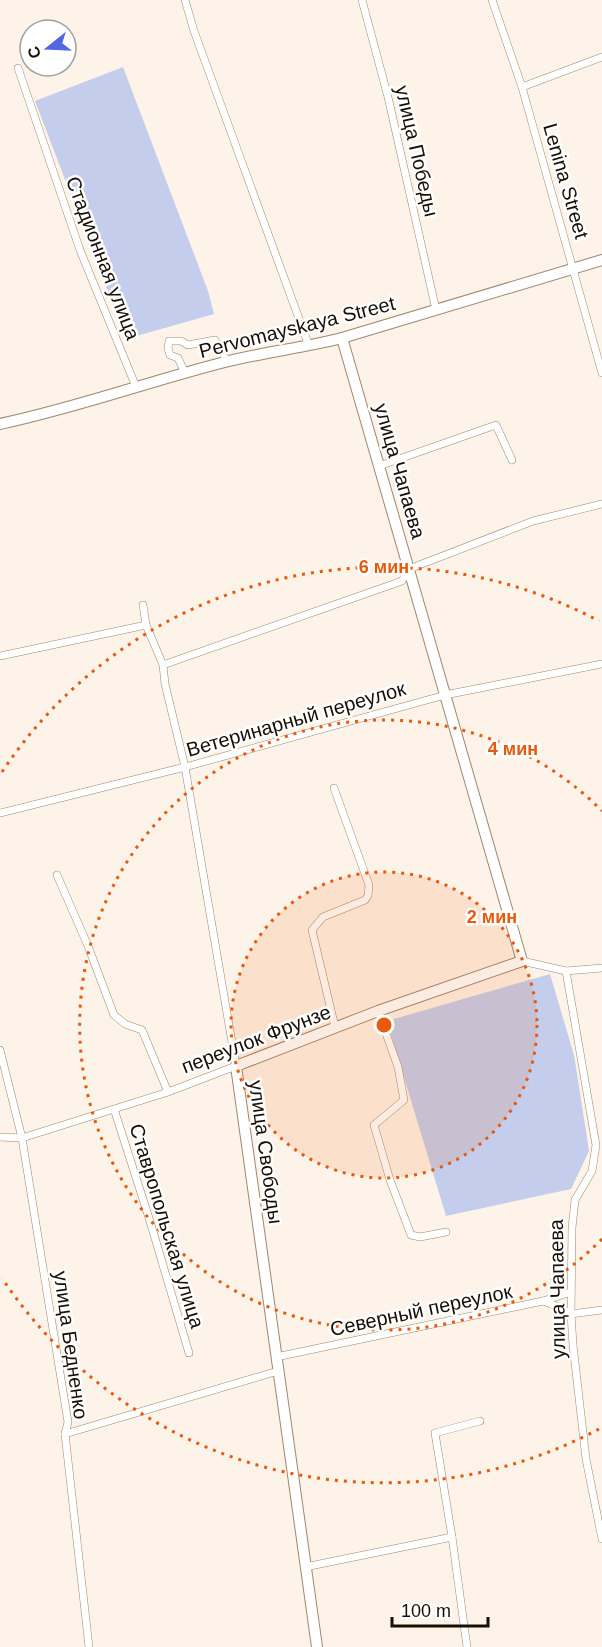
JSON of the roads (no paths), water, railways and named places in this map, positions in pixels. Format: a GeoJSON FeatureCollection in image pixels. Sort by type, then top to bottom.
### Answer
{"type":"FeatureCollection","features":[{"type":"Feature","properties":{"kind":"main road","name":"Pervomayskaya Street"},"geometry":{"type":"LineString","coordinates":[[0,424],[43,415],[227,361],[342,338],[602,260]]}},
{"type":"Feature","properties":{"kind":"main road","name":"улица Чапаева"},"geometry":{"type":"LineString","coordinates":[[342,338],[522,961]]}},
{"type":"Feature","properties":{"kind":"main road","name":"переулок Фрунзе"},"geometry":{"type":"LineString","coordinates":[[236,1066],[378,1011],[522,961]]}},
{"type":"Feature","properties":{"kind":"main road","name":"улица Свободы"},"geometry":{"type":"LineString","coordinates":[[236,1066],[304,1567],[317,1647]]}},
{"type":"Feature","properties":{"kind":"street"},"geometry":{"type":"LineString","coordinates":[[185,0],[194,31],[309,346]]}},
{"type":"Feature","properties":{"kind":"street","name":"улица Победы"},"geometry":{"type":"LineString","coordinates":[[362,0],[388,97],[436,310]]}},
{"type":"Feature","properties":{"kind":"street","name":"Lenina Street"},"geometry":{"type":"LineString","coordinates":[[492,0],[522,87],[602,373]]}},
{"type":"Feature","properties":{"kind":"street"},"geometry":{"type":"LineString","coordinates":[[522,87],[602,57]]}},
{"type":"Feature","properties":{"kind":"street","name":"Стадионная улица"},"geometry":{"type":"LineString","coordinates":[[21,78],[80,250],[136,387]]}},
{"type":"Feature","properties":{"kind":"street"},"geometry":{"type":"LineString","coordinates":[[185,373],[178,358],[170,355],[169,341],[181,341],[188,345],[215,340],[227,361]]}},
{"type":"Feature","properties":{"kind":"street"},"geometry":{"type":"LineString","coordinates":[[379,466],[496,425],[512,460]]}},
{"type":"Feature","properties":{"kind":"street"},"geometry":{"type":"LineString","coordinates":[[163,664],[402,581],[409,569],[533,520],[602,504]]}},
{"type":"Feature","properties":{"kind":"street"},"geometry":{"type":"LineString","coordinates":[[0,656],[146,625],[143,605]]}},
{"type":"Feature","properties":{"kind":"street","name":"улица Свободы"},"geometry":{"type":"LineString","coordinates":[[146,625],[163,664],[165,684],[185,767],[236,1066]]}},
{"type":"Feature","properties":{"kind":"street","name":"Ветеринарный переулок"},"geometry":{"type":"LineString","coordinates":[[0,813],[185,767],[446,694],[602,664]]}},
{"type":"Feature","properties":{"kind":"street"},"geometry":{"type":"LineString","coordinates":[[334,788],[369,885],[368,896],[365,900],[323,917],[312,930],[335,1027]]}},
{"type":"Feature","properties":{"kind":"street"},"geometry":{"type":"LineString","coordinates":[[57,875],[92,956],[114,1015],[125,1024],[142,1030],[168,1092]]}},
{"type":"Feature","properties":{"kind":"street"},"geometry":{"type":"LineString","coordinates":[[522,961],[566,971],[602,968]]}},
{"type":"Feature","properties":{"kind":"street","name":"улица Чапаева"},"geometry":{"type":"LineString","coordinates":[[566,971],[596,1145],[592,1171],[575,1200],[572,1228],[571,1314],[586,1459],[602,1539]]}},
{"type":"Feature","properties":{"kind":"street"},"geometry":{"type":"LineString","coordinates":[[378,1011],[398,1067],[404,1100],[374,1125],[387,1169],[411,1234],[420,1237],[446,1232]]}},
{"type":"Feature","properties":{"kind":"street","name":"улица Бедненко"},"geometry":{"type":"LineString","coordinates":[[0,1050],[22,1138],[68,1422],[64,1434],[89,1647]]}},
{"type":"Feature","properties":{"kind":"street","name":"переулок Фрунзе"},"geometry":{"type":"LineString","coordinates":[[0,1137],[22,1138],[168,1092],[236,1066]]}},
{"type":"Feature","properties":{"kind":"street","name":"Ставропольская улица"},"geometry":{"type":"LineString","coordinates":[[114,1109],[189,1353]]}},
{"type":"Feature","properties":{"kind":"street","name":"Северный переулок"},"geometry":{"type":"LineString","coordinates":[[276,1357],[543,1301],[571,1292]]}},
{"type":"Feature","properties":{"kind":"street"},"geometry":{"type":"LineString","coordinates":[[543,1301],[571,1314],[602,1310]]}},
{"type":"Feature","properties":{"kind":"street"},"geometry":{"type":"LineString","coordinates":[[64,1434],[278,1371]]}},
{"type":"Feature","properties":{"kind":"street"},"geometry":{"type":"LineString","coordinates":[[467,1647],[435,1433],[480,1421]]}},
{"type":"Feature","properties":{"kind":"street"},"geometry":{"type":"LineString","coordinates":[[304,1567],[452,1537]]}}]}
